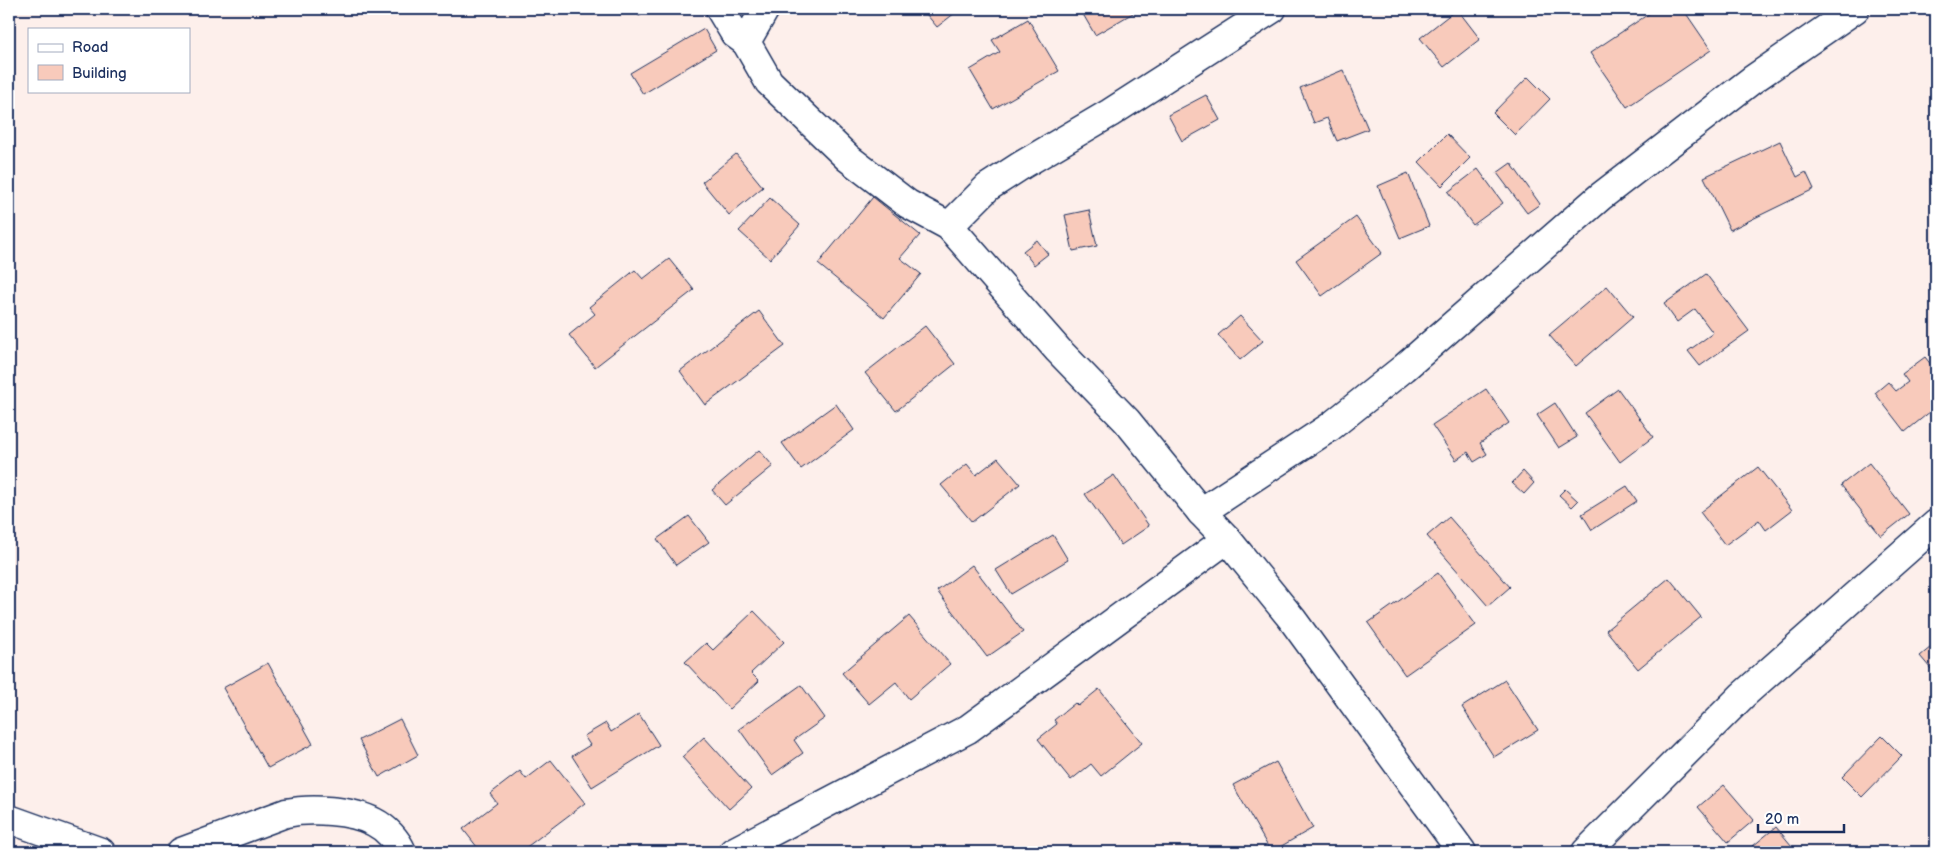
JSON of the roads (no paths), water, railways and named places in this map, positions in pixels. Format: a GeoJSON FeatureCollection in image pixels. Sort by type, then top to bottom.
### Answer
{"type":"FeatureCollection","features":[{"type":"Feature","properties":{"kind":"street"},"geometry":{"type":"LineString","coordinates":[[720,9],[735,34],[746,42],[768,82],[848,158],[908,204],[949,226],[1058,350],[1127,421],[1292,619],[1462,852]]}},
{"type":"Feature","properties":{"kind":"street"},"geometry":{"type":"LineString","coordinates":[[746,42],[764,9]]}},
{"type":"Feature","properties":{"kind":"street"},"geometry":{"type":"LineString","coordinates":[[949,226],[988,187],[1110,113],[1272,9]]}},
{"type":"Feature","properties":{"kind":"street"},"geometry":{"type":"LineString","coordinates":[[1201,512],[1330,427],[1404,368],[1600,198],[1752,80],[1855,9]]}},
{"type":"Feature","properties":{"kind":"street"},"geometry":{"type":"LineString","coordinates":[[1586,852],[1743,695],[1936,524]]}},
{"type":"Feature","properties":{"kind":"street"},"geometry":{"type":"LineString","coordinates":[[734,852],[968,729],[1228,540]]}},
{"type":"Feature","properties":{"kind":"street"},"geometry":{"type":"LineString","coordinates":[[181,852],[286,814],[304,810],[355,815],[374,822],[399,844],[402,852]]}},
{"type":"Feature","properties":{"kind":"street"},"geometry":{"type":"LineString","coordinates":[[9,819],[101,852]]}}]}
